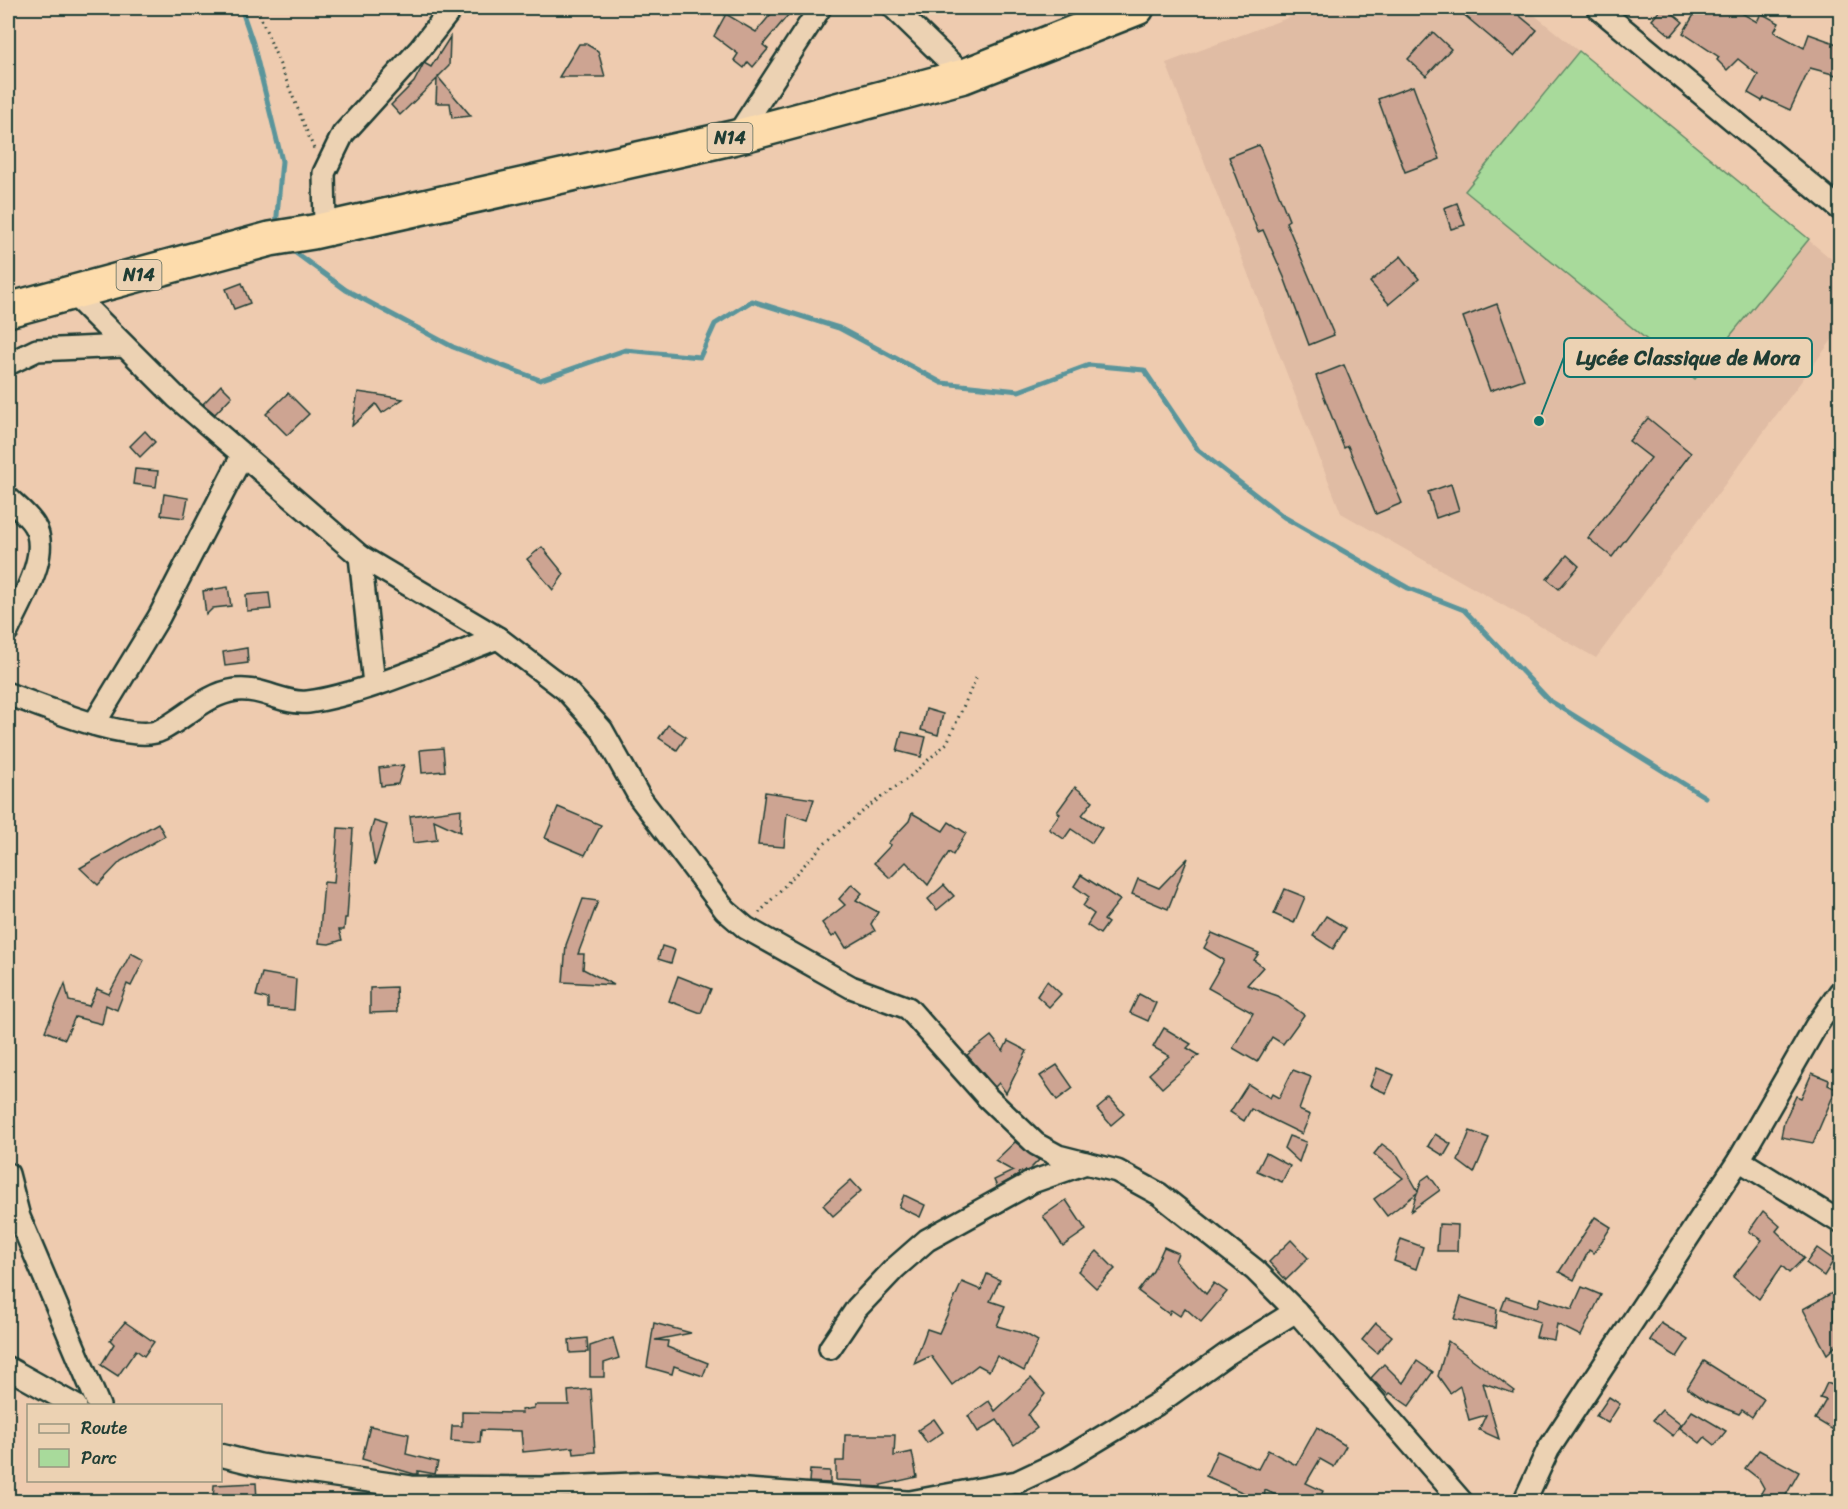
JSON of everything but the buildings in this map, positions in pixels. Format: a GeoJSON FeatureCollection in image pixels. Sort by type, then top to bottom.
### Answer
{"type":"FeatureCollection","features":[{"type":"Feature","properties":{"kind":"highway","name":"N14"},"geometry":{"type":"LineString","coordinates":[[8,310],[270,239],[736,137],[964,76],[1137,8]]}},
{"type":"Feature","properties":{"kind":"street"},"geometry":{"type":"LineString","coordinates":[[319,229],[324,173],[343,134],[420,49],[452,8]]}},
{"type":"Feature","properties":{"kind":"street"},"geometry":{"type":"LineString","coordinates":[[736,137],[820,8]]}},
{"type":"Feature","properties":{"kind":"street"},"geometry":{"type":"LineString","coordinates":[[894,8],[964,76]]}},
{"type":"Feature","properties":{"kind":"street"},"geometry":{"type":"LineString","coordinates":[[1605,10],[1840,209]]}},
{"type":"Feature","properties":{"kind":"street"},"geometry":{"type":"LineString","coordinates":[[72,293],[177,398],[360,556],[498,638],[566,690],[602,730],[640,798],[725,910],[746,928],[851,987],[908,1008],[1020,1130],[1036,1144],[1058,1156],[1117,1171],[1159,1194],[1255,1270],[1296,1311],[1462,1502]]}},
{"type":"Feature","properties":{"kind":"street"},"geometry":{"type":"LineString","coordinates":[[8,364],[37,350],[124,346]]}},
{"type":"Feature","properties":{"kind":"street"},"geometry":{"type":"LineString","coordinates":[[94,724],[159,617],[242,456]]}},
{"type":"Feature","properties":{"kind":"street"},"geometry":{"type":"LineString","coordinates":[[8,498],[34,524],[41,542],[39,559],[8,630]]}},
{"type":"Feature","properties":{"kind":"street"},"geometry":{"type":"LineString","coordinates":[[360,556],[374,684]]}},
{"type":"Feature","properties":{"kind":"street"},"geometry":{"type":"LineString","coordinates":[[8,694],[94,724],[141,735],[159,731],[221,692],[250,688],[304,703],[335,697],[498,638]]}},
{"type":"Feature","properties":{"kind":"street"},"geometry":{"type":"LineString","coordinates":[[1524,1502],[1548,1450],[1739,1160],[1811,1035],[1840,992]]}},
{"type":"Feature","properties":{"kind":"street"},"geometry":{"type":"LineString","coordinates":[[1739,1160],[1840,1222]]}},
{"type":"Feature","properties":{"kind":"street"},"geometry":{"type":"LineString","coordinates":[[830,1348],[858,1308],[895,1268],[927,1239],[1032,1182],[1086,1163]]}},
{"type":"Feature","properties":{"kind":"street"},"geometry":{"type":"LineString","coordinates":[[8,1174],[19,1217],[98,1404]]}},
{"type":"Feature","properties":{"kind":"street"},"geometry":{"type":"LineString","coordinates":[[222,1455],[261,1465],[411,1486],[544,1495],[656,1483],[909,1502],[1017,1482],[1066,1459],[1157,1404],[1227,1353],[1296,1311]]}},
{"type":"Feature","properties":{"kind":"street"},"geometry":{"type":"LineString","coordinates":[[8,1368],[72,1404]]}},
{"type":"Feature","properties":{"kind":"street"},"geometry":{"type":"LineString","coordinates":[[1000,1502],[1017,1482]]}},
{"type":"Feature","properties":{"kind":"path"},"geometry":{"type":"LineString","coordinates":[[257,8],[324,173]]}},
{"type":"Feature","properties":{"kind":"path"},"geometry":{"type":"LineString","coordinates":[[746,928],[823,845],[869,806],[907,780],[947,743],[977,676]]}},
{"type":"Feature","properties":{"kind":"shaded area"},"geometry":{"type":"Polygon","coordinates":[[[1314,8],[1526,8],[1840,266],[1840,329],[1596,658],[1341,513],[1166,63],[1314,8]]]}},
{"type":"Feature","properties":{"kind":"green space"},"geometry":{"type":"Polygon","coordinates":[[[1579,51],[1809,239],[1695,379],[1465,191],[1579,51]]]}},
{"type":"Feature","properties":{"kind":"waterway"},"geometry":{"type":"LineString","coordinates":[[241,8],[253,43],[282,161],[276,226]]}},
{"type":"Feature","properties":{"kind":"waterway"},"geometry":{"type":"LineString","coordinates":[[289,248],[346,290],[453,347],[540,380],[625,350],[700,357],[715,324],[752,301],[839,328],[942,383],[1019,391],[1089,365],[1144,370],[1198,450],[1284,517],[1408,588],[1464,610],[1549,700],[1705,797]]}},
{"type":"Feature","properties":{"kind":"place","name":"Lycée Classique de Mora"},"geometry":{"type":"Point","coordinates":[1539,421]}}]}
